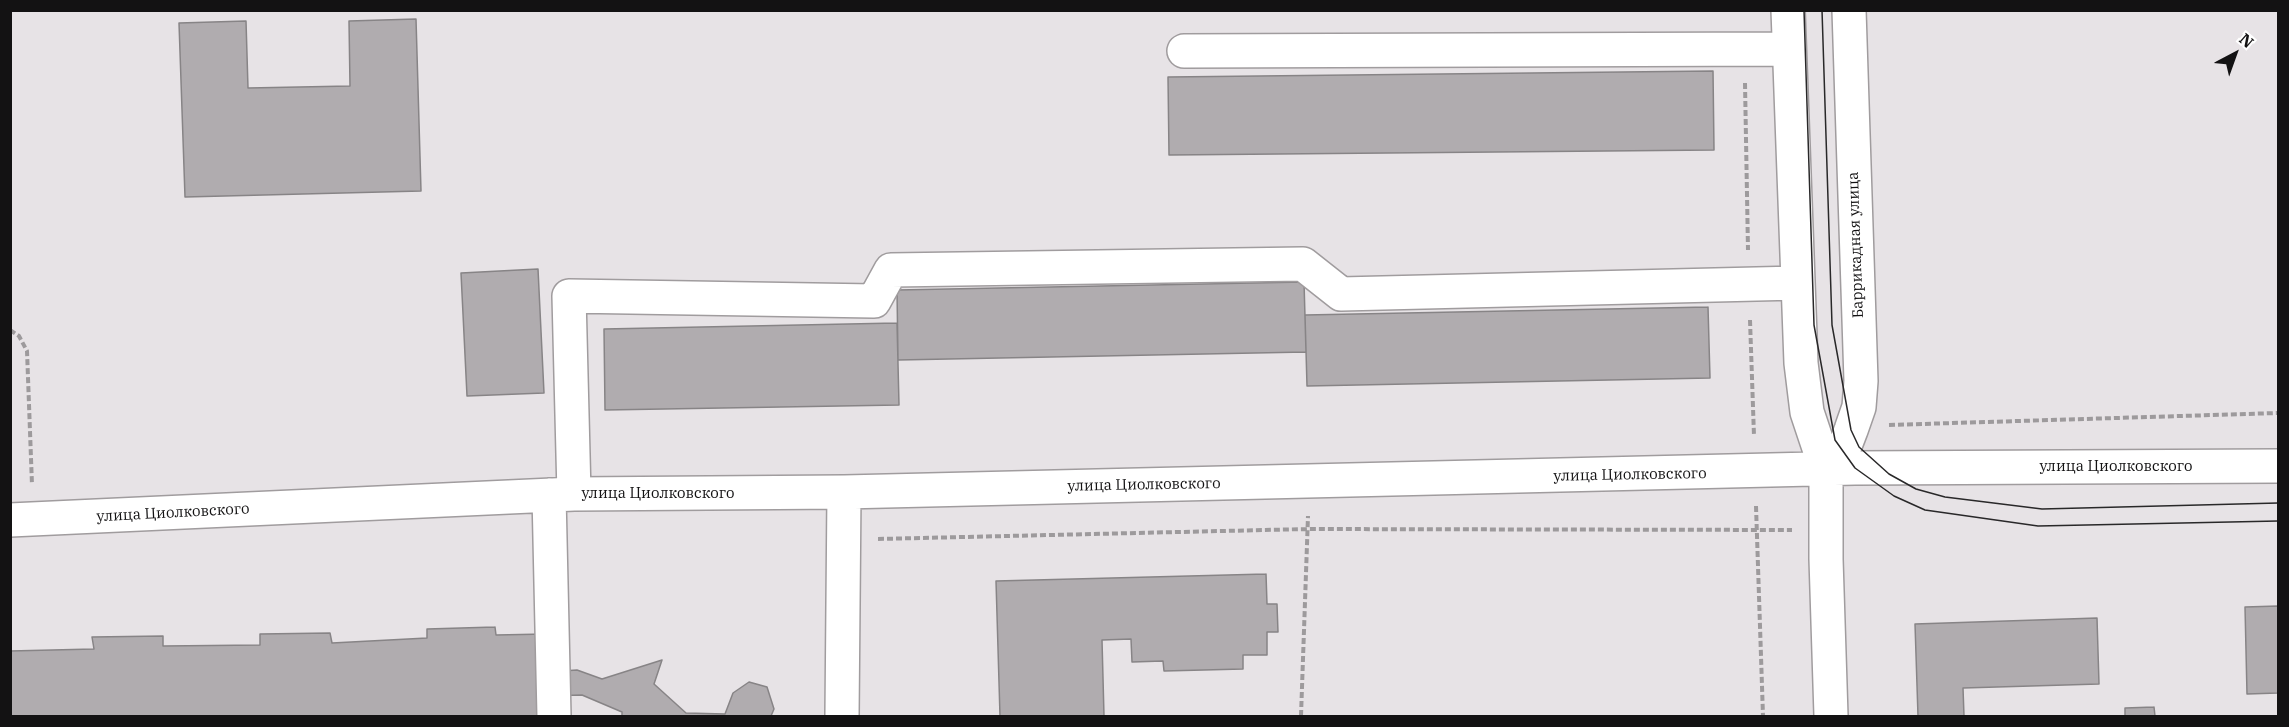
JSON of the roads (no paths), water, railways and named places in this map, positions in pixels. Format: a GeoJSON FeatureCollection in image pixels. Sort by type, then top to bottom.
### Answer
{"type":"FeatureCollection","features":[{"type":"Feature","properties":{"kind":"street"},"geometry":{"type":"LineString","coordinates":[[1788,10],[1801,363],[1807,412],[1826,469],[1825,530],[1831,717]]}},
{"type":"Feature","properties":{"kind":"street","name":"Баррикадная улица"},"geometry":{"type":"LineString","coordinates":[[1826,469],[1843,451],[1859,407],[1861,381],[1849,10]]}},
{"type":"Feature","properties":{"kind":"street"},"geometry":{"type":"LineString","coordinates":[[1184,51],[1789,49]]}},
{"type":"Feature","properties":{"kind":"street"},"geometry":{"type":"LineString","coordinates":[[554,717],[569,296],[874,301],[891,270],[1303,264],[1341,294],[1798,283]]}},
{"type":"Feature","properties":{"kind":"street","name":"улица Циолковского"},"geometry":{"type":"LineString","coordinates":[[22,520],[562,495],[844,492],[1826,469],[2278,466]]}},
{"type":"Feature","properties":{"kind":"street"},"geometry":{"type":"LineString","coordinates":[[843,717],[844,492]]}},
{"type":"Feature","properties":{"kind":"tram line"},"geometry":{"type":"LineString","coordinates":[[1804,10],[1814,325],[1835,440],[1855,468],[1894,496],[1925,510],[2038,526],[2278,521]]}},
{"type":"Feature","properties":{"kind":"tram line"},"geometry":{"type":"LineString","coordinates":[[1822,10],[1832,325],[1851,430],[1859,447],[1889,474],[1916,489],[1945,497],[2042,509],[2278,503]]}}]}
